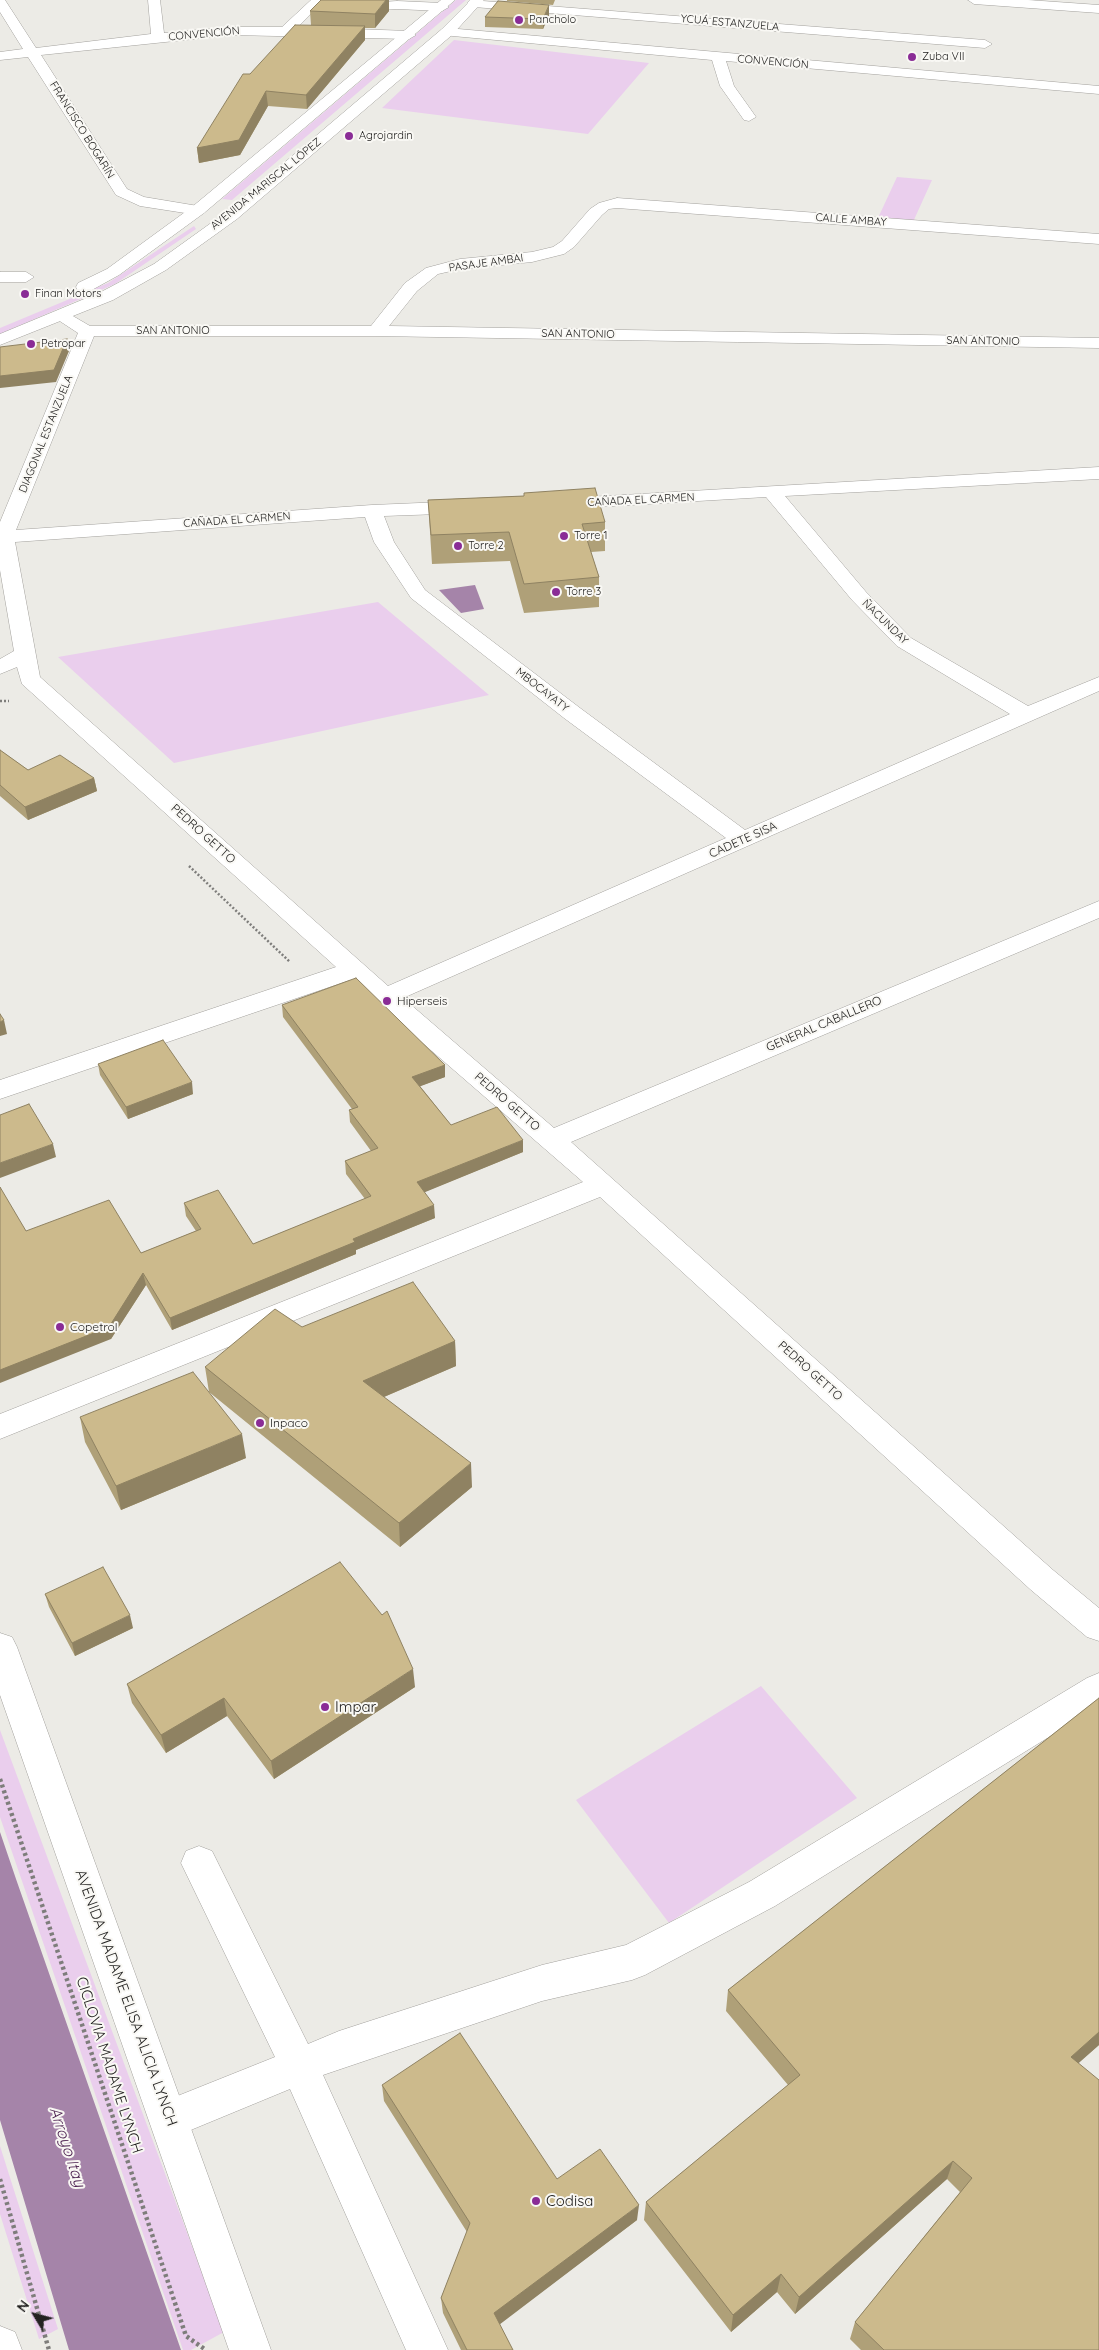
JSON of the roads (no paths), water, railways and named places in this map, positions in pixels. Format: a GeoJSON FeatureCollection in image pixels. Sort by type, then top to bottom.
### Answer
{"type":"FeatureCollection","features":[{"type":"Feature","properties":{"kind":"main road"},"geometry":{"type":"LineString","coordinates":[[154,0],[158,38]]}},
{"type":"Feature","properties":{"kind":"main road"},"geometry":{"type":"LineString","coordinates":[[287,30],[318,0]]}},
{"type":"Feature","properties":{"kind":"main road"},"geometry":{"type":"LineString","coordinates":[[481,2],[523,0]]}},
{"type":"Feature","properties":{"kind":"main road"},"geometry":{"type":"LineString","coordinates":[[541,0],[580,2]]}},
{"type":"Feature","properties":{"kind":"main road"},"geometry":{"type":"LineString","coordinates":[[974,0],[1099,9]]}},
{"type":"Feature","properties":{"kind":"main road","name":"FRANCISCO BOGARÍN"},"geometry":{"type":"LineString","coordinates":[[0,2],[121,192],[140,201],[198,210]]}},
{"type":"Feature","properties":{"kind":"main road","name":"AVENIDA MARISCAL LÓPEZ"},"geometry":{"type":"LineString","coordinates":[[0,340],[107,296],[160,267],[231,216],[481,2]]}},
{"type":"Feature","properties":{"kind":"main road","name":"YCUÁ ESTANZUELA"},"geometry":{"type":"LineString","coordinates":[[481,2],[985,44]]}},
{"type":"Feature","properties":{"kind":"main road"},"geometry":{"type":"LineString","coordinates":[[346,8],[446,3]]}},
{"type":"Feature","properties":{"kind":"main road","name":"AVENIDA MARISCAL LÓPEZ"},"geometry":{"type":"LineString","coordinates":[[0,324],[75,292],[113,272],[198,210],[446,3]]}},
{"type":"Feature","properties":{"kind":"main road","name":"CONVENCIÓN"},"geometry":{"type":"LineString","coordinates":[[0,56],[197,33],[287,30],[409,35]]}},
{"type":"Feature","properties":{"kind":"main road","name":"CONVENCIÓN"},"geometry":{"type":"LineString","coordinates":[[447,32],[718,58],[1099,90]]}},
{"type":"Feature","properties":{"kind":"main road"},"geometry":{"type":"LineString","coordinates":[[718,58],[727,86],[749,117]]}},
{"type":"Feature","properties":{"kind":"main road","name":"CALLE AMBAY"},"geometry":{"type":"LineString","coordinates":[[604,206],[627,204],[1099,238]]}},
{"type":"Feature","properties":{"kind":"main road","name":"PASAJE AMBAI"},"geometry":{"type":"LineString","coordinates":[[376,331],[411,288],[432,272],[460,264],[532,257],[558,251],[568,244],[604,206]]}},
{"type":"Feature","properties":{"kind":"main road"},"geometry":{"type":"LineString","coordinates":[[0,278],[26,277]]}},
{"type":"Feature","properties":{"kind":"main road","name":"SAN ANTONIO"},"geometry":{"type":"LineString","coordinates":[[60,316],[88,330],[376,331],[1099,343]]}},
{"type":"Feature","properties":{"kind":"main road","name":"DIAGONAL ESTANZUELA"},"geometry":{"type":"LineString","coordinates":[[2,533],[88,330]]}},
{"type":"Feature","properties":{"kind":"main road","name":"CAÑADA EL CARMEN"},"geometry":{"type":"LineString","coordinates":[[541,504],[772,493],[1099,473]]}},
{"type":"Feature","properties":{"kind":"main road","name":"ÑACUNDAY"},"geometry":{"type":"LineString","coordinates":[[772,493],[859,596],[904,642],[1028,715]]}},
{"type":"Feature","properties":{"kind":"main road","name":"CAÑADA EL CARMEN"},"geometry":{"type":"LineString","coordinates":[[2,533],[372,511],[481,507]]}},
{"type":"Feature","properties":{"kind":"main road","name":"MBOCAYATY"},"geometry":{"type":"LineString","coordinates":[[372,511],[384,542],[418,594],[572,713],[744,840]]}},
{"type":"Feature","properties":{"kind":"main road","name":"PEDRO GETTO"},"geometry":{"type":"LineString","coordinates":[[2,533],[30,679],[354,970],[604,1185],[1042,1580],[1099,1627]]}},
{"type":"Feature","properties":{"kind":"main road"},"geometry":{"type":"LineString","coordinates":[[0,668],[24,654]]}},
{"type":"Feature","properties":{"kind":"main road","name":"CADETE SISA"},"geometry":{"type":"LineString","coordinates":[[386,996],[1099,683]]}},
{"type":"Feature","properties":{"kind":"main road","name":"GENERAL CABALLERO"},"geometry":{"type":"LineString","coordinates":[[550,1140],[1099,909]]}},
{"type":"Feature","properties":{"kind":"main road"},"geometry":{"type":"LineString","coordinates":[[0,1090],[354,970]]}},
{"type":"Feature","properties":{"kind":"main road"},"geometry":{"type":"LineString","coordinates":[[0,1427],[604,1185]]}},
{"type":"Feature","properties":{"kind":"main road","name":"AVENIDA MADAME ELISA ALICIA LYNCH"},"geometry":{"type":"LineString","coordinates":[[0,1647],[250,2350]]}},
{"type":"Feature","properties":{"kind":"main road"},"geometry":{"type":"LineString","coordinates":[[169,2119],[339,2050],[542,1983],[632,1962],[762,1894],[1099,1688]]}},
{"type":"Feature","properties":{"kind":"main road"},"geometry":{"type":"LineString","coordinates":[[199,1863],[299,2066],[427,2350]]}},
{"type":"Feature","properties":{"kind":"water"},"geometry":{"type":"Polygon","coordinates":[[[475,585],[484,609],[461,613],[439,590],[475,585]]]}},
{"type":"Feature","properties":{"kind":"water","name":"Arroyo Itay"},"geometry":{"type":"Polygon","coordinates":[[[0,1832],[181,2350],[69,2350],[0,2120],[0,1832]]]}},
{"type":"Feature","properties":{"kind":"place","name":"Pancholo"},"geometry":{"type":"Point","coordinates":[519,20]}},
{"type":"Feature","properties":{"kind":"place","name":"Zuba VII"},"geometry":{"type":"Point","coordinates":[912,57]}},
{"type":"Feature","properties":{"kind":"place","name":"Agrojardin"},"geometry":{"type":"Point","coordinates":[349,136]}},
{"type":"Feature","properties":{"kind":"place","name":"Finan Motors"},"geometry":{"type":"Point","coordinates":[25,294]}},
{"type":"Feature","properties":{"kind":"place","name":"Petropar"},"geometry":{"type":"Point","coordinates":[31,344]}},
{"type":"Feature","properties":{"kind":"place","name":"Torre 1"},"geometry":{"type":"Point","coordinates":[564,536]}},
{"type":"Feature","properties":{"kind":"place","name":"Torre 2"},"geometry":{"type":"Point","coordinates":[458,546]}},
{"type":"Feature","properties":{"kind":"place","name":"Torre 3"},"geometry":{"type":"Point","coordinates":[556,592]}},
{"type":"Feature","properties":{"kind":"place","name":"Hiperseis"},"geometry":{"type":"Point","coordinates":[387,1001]}},
{"type":"Feature","properties":{"kind":"place","name":"Copetrol"},"geometry":{"type":"Point","coordinates":[60,1327]}},
{"type":"Feature","properties":{"kind":"place","name":"Inpaco"},"geometry":{"type":"Point","coordinates":[260,1423]}},
{"type":"Feature","properties":{"kind":"place","name":"Impar"},"geometry":{"type":"Point","coordinates":[325,1707]}},
{"type":"Feature","properties":{"kind":"place","name":"Codisa"},"geometry":{"type":"Point","coordinates":[536,2201]}}]}
